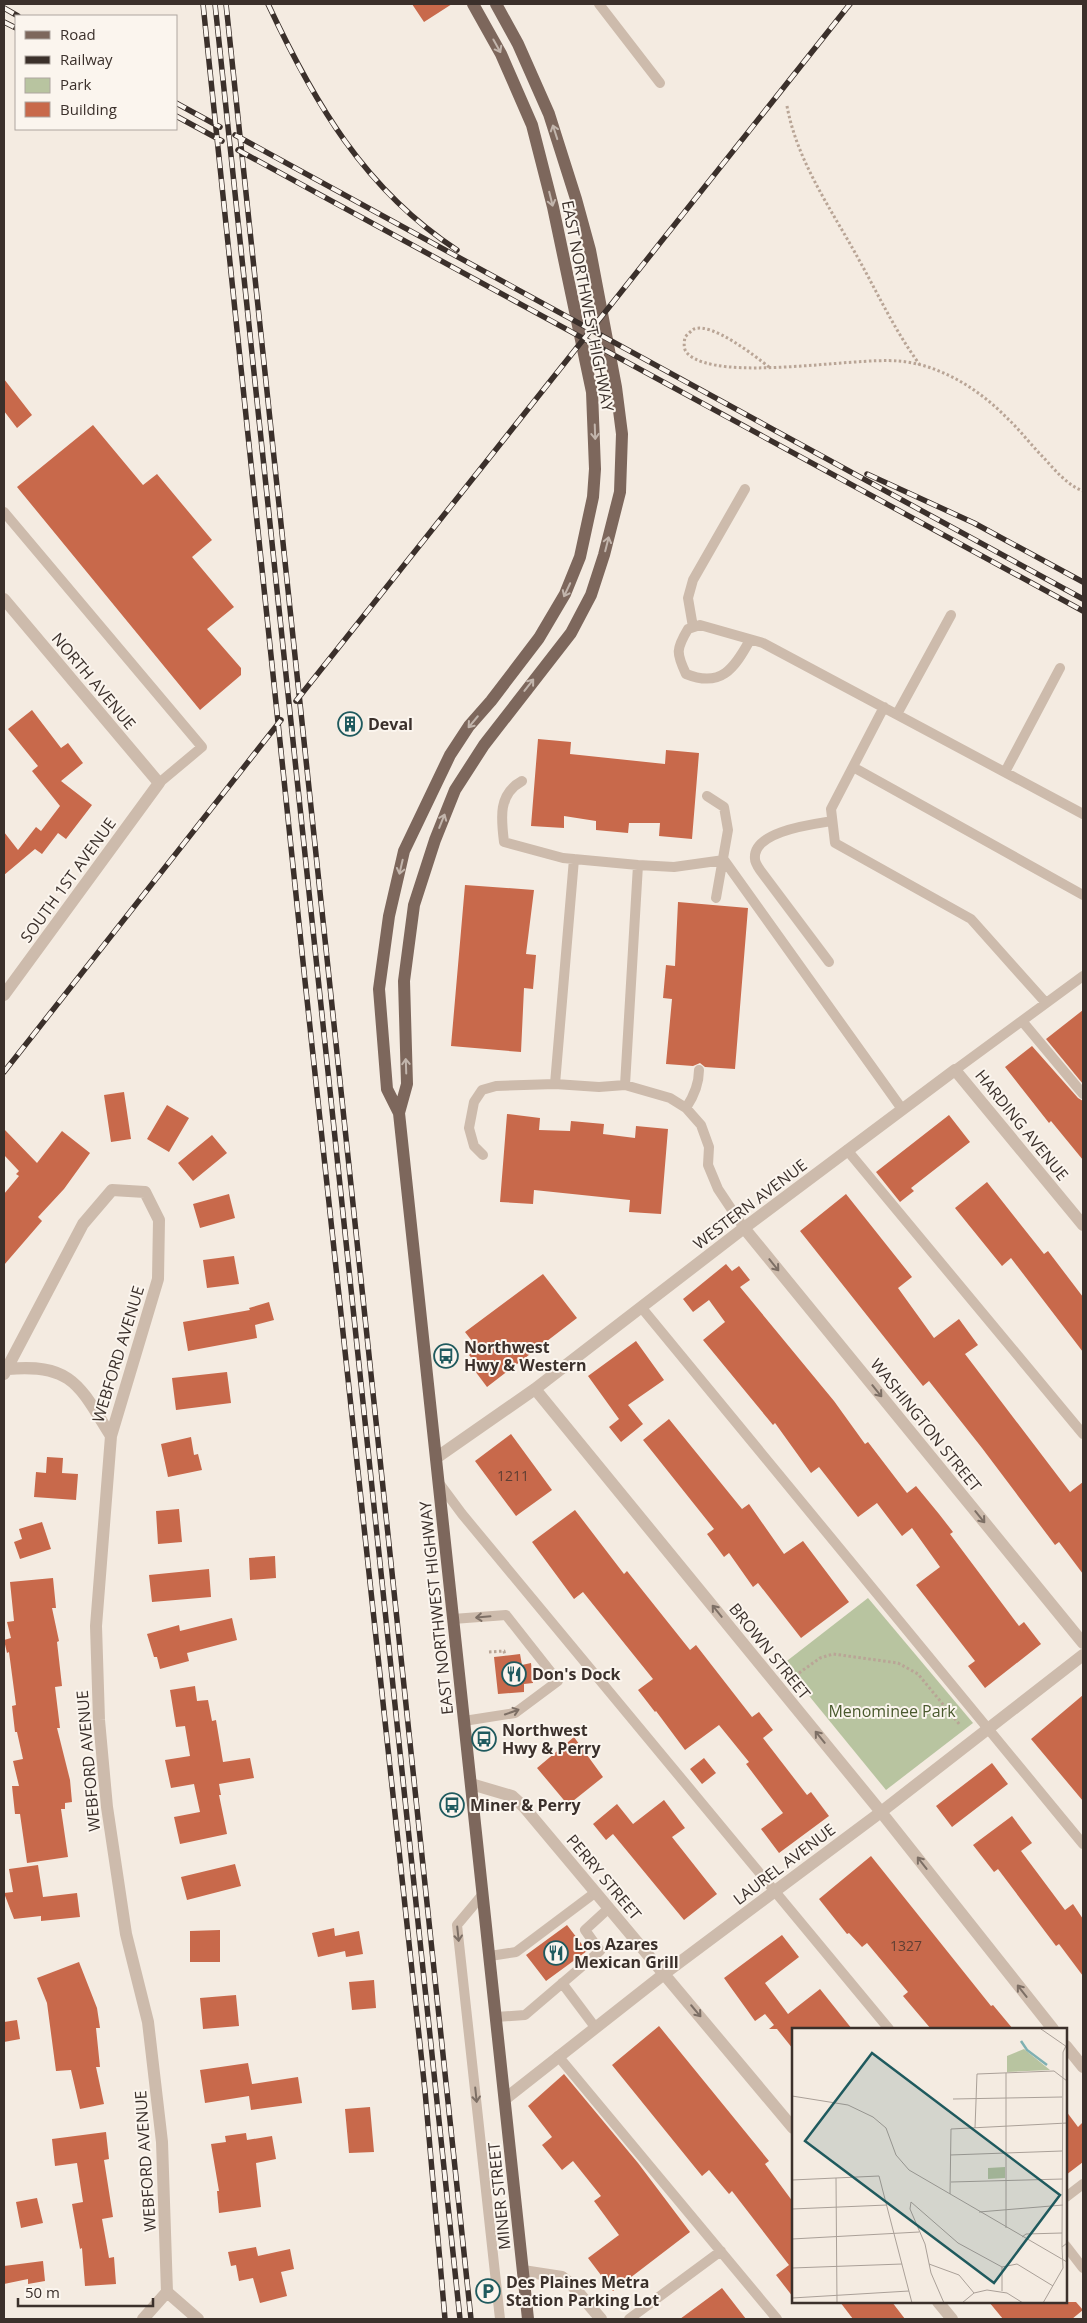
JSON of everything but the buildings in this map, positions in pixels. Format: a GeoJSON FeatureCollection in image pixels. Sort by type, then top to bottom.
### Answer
{"type":"FeatureCollection","features":[{"type":"Feature","properties":{"kind":"main road","name":"EAST NORTHWEST HIGHWAY"},"geometry":{"type":"LineString","coordinates":[[473,4],[501,54],[532,124],[557,225],[592,392],[595,469],[593,497],[580,557],[565,594],[539,638],[491,701],[469,726],[450,755],[404,851],[389,916],[379,989],[387,1089],[399,1114],[505,2099]]}},
{"type":"Feature","properties":{"kind":"main road","name":"EAST NORTHWEST HIGHWAY"},"geometry":{"type":"LineString","coordinates":[[399,1114],[407,1084],[404,981],[414,905],[435,840],[454,790],[489,738],[571,632],[591,595],[604,555],[620,492],[622,434],[616,387],[588,242],[549,114],[518,44],[496,4]]}},
{"type":"Feature","properties":{"kind":"main road","name":"MINER STREET"},"geometry":{"type":"LineString","coordinates":[[505,2099],[528,2319]]}},
{"type":"Feature","properties":{"kind":"street","name":"NORTH AVENUE"},"geometry":{"type":"LineString","coordinates":[[4,599],[159,783]]}},
{"type":"Feature","properties":{"kind":"street","name":"SOUTH 1ST AVENUE"},"geometry":{"type":"LineString","coordinates":[[4,995],[159,783]]}},
{"type":"Feature","properties":{"kind":"street","name":"WESTERN AVENUE"},"geometry":{"type":"LineString","coordinates":[[436,1458],[535,1389],[744,1228],[955,1070]]}},
{"type":"Feature","properties":{"kind":"street","name":"HARDING AVENUE"},"geometry":{"type":"LineString","coordinates":[[955,1070],[1083,1225]]}},
{"type":"Feature","properties":{"kind":"street","name":"WEBFORD AVENUE"},"geometry":{"type":"LineString","coordinates":[[6,1371],[83,1224],[112,1190],[145,1192],[159,1220],[158,1279],[111,1436],[96,1626],[99,1720],[106,1807],[126,1934],[148,2022],[162,2142],[168,2292]]}},
{"type":"Feature","properties":{"kind":"street","name":"WASHINGTON STREET"},"geometry":{"type":"LineString","coordinates":[[744,1228],[1083,1643]]}},
{"type":"Feature","properties":{"kind":"street"},"geometry":{"type":"LineString","coordinates":[[6,1371],[29,1367],[51,1369],[69,1378],[85,1396],[111,1436]]}},
{"type":"Feature","properties":{"kind":"street","name":"BROWN STREET"},"geometry":{"type":"LineString","coordinates":[[535,1389],[881,1812],[1052,2028]]}},
{"type":"Feature","properties":{"kind":"street","name":"LAUREL AVENUE"},"geometry":{"type":"LineString","coordinates":[[505,2099],[595,2027],[881,1812],[1083,1655]]}},
{"type":"Feature","properties":{"kind":"street","name":"PERRY STREET"},"geometry":{"type":"LineString","coordinates":[[471,1784],[512,1796],[524,1807],[792,2127]]}},
{"type":"Feature","properties":{"kind":"street"},"geometry":{"type":"LineString","coordinates":[[1067,2047],[1083,2068]]}},
{"type":"Feature","properties":{"kind":"street"},"geometry":{"type":"LineString","coordinates":[[523,2271],[562,2277],[572,2285],[601,2319]]}},
{"type":"Feature","properties":{"kind":"street"},"geometry":{"type":"LineString","coordinates":[[143,2319],[168,2292],[198,2319]]}},
{"type":"Feature","properties":{"kind":"street"},"geometry":{"type":"LineString","coordinates":[[939,2303],[952,2319]]}},
{"type":"Feature","properties":{"kind":"lane"},"geometry":{"type":"LineString","coordinates":[[599,4],[660,83]]}},
{"type":"Feature","properties":{"kind":"lane"},"geometry":{"type":"LineString","coordinates":[[693,627],[688,598],[693,580],[745,489]]}},
{"type":"Feature","properties":{"kind":"lane"},"geometry":{"type":"LineString","coordinates":[[4,512],[202,747],[159,783]]}},
{"type":"Feature","properties":{"kind":"lane"},"geometry":{"type":"LineString","coordinates":[[897,714],[951,615]]}},
{"type":"Feature","properties":{"kind":"lane"},"geometry":{"type":"LineString","coordinates":[[750,640],[739,660],[732,668],[711,679],[700,679],[686,674],[677,656],[679,643],[688,629],[700,625],[763,643],[1083,814]]}},
{"type":"Feature","properties":{"kind":"lane"},"geometry":{"type":"LineString","coordinates":[[1006,772],[1060,668]]}},
{"type":"Feature","properties":{"kind":"lane"},"geometry":{"type":"LineString","coordinates":[[884,708],[831,809],[835,843],[971,919],[1046,1003]]}},
{"type":"Feature","properties":{"kind":"lane"},"geometry":{"type":"LineString","coordinates":[[853,767],[1083,895]]}},
{"type":"Feature","properties":{"kind":"lane"},"geometry":{"type":"LineString","coordinates":[[522,781],[511,786],[506,794],[501,817],[504,842],[574,859],[638,865],[674,867],[724,860]]}},
{"type":"Feature","properties":{"kind":"lane"},"geometry":{"type":"LineString","coordinates":[[707,796],[724,807],[728,830],[716,898]]}},
{"type":"Feature","properties":{"kind":"lane"},"geometry":{"type":"LineString","coordinates":[[829,962],[760,870],[755,859],[757,850],[762,844],[782,830],[832,821]]}},
{"type":"Feature","properties":{"kind":"lane"},"geometry":{"type":"LineString","coordinates":[[555,1084],[574,859]]}},
{"type":"Feature","properties":{"kind":"lane"},"geometry":{"type":"LineString","coordinates":[[724,860],[902,1109]]}},
{"type":"Feature","properties":{"kind":"lane"},"geometry":{"type":"LineString","coordinates":[[625,1086],[638,865]]}},
{"type":"Feature","properties":{"kind":"lane","name":"WESTERN AVENUE"},"geometry":{"type":"LineString","coordinates":[[955,1070],[1083,976]]}},
{"type":"Feature","properties":{"kind":"lane"},"geometry":{"type":"LineString","coordinates":[[1022,1020],[1083,1094]]}},
{"type":"Feature","properties":{"kind":"lane"},"geometry":{"type":"LineString","coordinates":[[686,1108],[694,1096],[699,1079],[699,1070]]}},
{"type":"Feature","properties":{"kind":"lane"},"geometry":{"type":"LineString","coordinates":[[483,1155],[474,1146],[469,1128],[474,1102],[482,1090],[496,1086],[555,1084],[599,1087],[625,1086],[670,1098],[686,1108],[700,1125],[709,1147],[708,1165],[718,1189],[744,1228]]}},
{"type":"Feature","properties":{"kind":"lane"},"geometry":{"type":"LineString","coordinates":[[847,1150],[1083,1434]]}},
{"type":"Feature","properties":{"kind":"lane"},"geometry":{"type":"LineString","coordinates":[[641,1307],[1083,1844]]}},
{"type":"Feature","properties":{"kind":"lane"},"geometry":{"type":"LineString","coordinates":[[439,1483],[485,1542],[776,1891],[887,2028]]}},
{"type":"Feature","properties":{"kind":"lane"},"geometry":{"type":"LineString","coordinates":[[454,1619],[506,1615],[558,1681],[515,1713],[464,1720]]}},
{"type":"Feature","properties":{"kind":"lane"},"geometry":{"type":"LineString","coordinates":[[490,1956],[516,1952],[596,1892]]}},
{"type":"Feature","properties":{"kind":"lane"},"geometry":{"type":"LineString","coordinates":[[483,1894],[457,1925],[500,2319]]}},
{"type":"Feature","properties":{"kind":"lane"},"geometry":{"type":"LineString","coordinates":[[496,2017],[525,2016],[600,1951],[585,1930],[609,1908]]}},
{"type":"Feature","properties":{"kind":"lane"},"geometry":{"type":"LineString","coordinates":[[562,1984],[595,2027]]}},
{"type":"Feature","properties":{"kind":"lane"},"geometry":{"type":"LineString","coordinates":[[558,2056],[777,2319]]}},
{"type":"Feature","properties":{"kind":"lane"},"geometry":{"type":"LineString","coordinates":[[1067,2197],[1083,2184]]}},
{"type":"Feature","properties":{"kind":"lane"},"geometry":{"type":"LineString","coordinates":[[1067,2247],[1083,2268]]}},
{"type":"Feature","properties":{"kind":"lane"},"geometry":{"type":"LineString","coordinates":[[629,2319],[720,2251]]}},
{"type":"Feature","properties":{"kind":"path"},"geometry":{"type":"LineString","coordinates":[[787,106],[790,125],[810,173],[894,328],[920,365]]}},
{"type":"Feature","properties":{"kind":"path"},"geometry":{"type":"LineString","coordinates":[[769,367],[724,336],[705,328],[694,329],[685,336],[684,346],[687,354],[723,367],[769,367],[864,360],[899,361],[939,371],[983,396],[1007,417],[1066,481],[1083,491]]}},
{"type":"Feature","properties":{"kind":"path"},"geometry":{"type":"LineString","coordinates":[[489,1652],[504,1651],[505,1656]]}},
{"type":"Feature","properties":{"kind":"path"},"geometry":{"type":"LineString","coordinates":[[799,1674],[820,1658],[833,1654],[898,1662],[918,1674],[960,1725]]}},
{"type":"Feature","properties":{"kind":"green space","name":"Menominee Park"},"geometry":{"type":"Polygon","coordinates":[[[868,1598],[973,1723],[886,1790],[783,1664],[868,1598]]]}},
{"type":"Feature","properties":{"kind":"railway"},"geometry":{"type":"LineString","coordinates":[[203,4],[305,981],[425,2091],[445,2319]]}},
{"type":"Feature","properties":{"kind":"railway"},"geometry":{"type":"LineString","coordinates":[[215,4],[460,2319]]}},
{"type":"Feature","properties":{"kind":"railway"},"geometry":{"type":"LineString","coordinates":[[226,4],[471,2319]]}},
{"type":"Feature","properties":{"kind":"railway"},"geometry":{"type":"LineString","coordinates":[[268,4],[323,109],[368,171],[395,200],[424,226],[457,250]]}},
{"type":"Feature","properties":{"kind":"railway"},"geometry":{"type":"LineString","coordinates":[[296,701],[850,4]]}},
{"type":"Feature","properties":{"kind":"railway"},"geometry":{"type":"LineString","coordinates":[[4,8],[16,15]]}},
{"type":"Feature","properties":{"kind":"railway"},"geometry":{"type":"LineString","coordinates":[[4,22],[15,28]]}},
{"type":"Feature","properties":{"kind":"railway"},"geometry":{"type":"LineString","coordinates":[[178,104],[220,127]]}},
{"type":"Feature","properties":{"kind":"railway"},"geometry":{"type":"LineString","coordinates":[[178,117],[222,141]]}},
{"type":"Feature","properties":{"kind":"railway"},"geometry":{"type":"LineString","coordinates":[[235,135],[1083,599]]}},
{"type":"Feature","properties":{"kind":"railway"},"geometry":{"type":"LineString","coordinates":[[238,150],[1083,611]]}},
{"type":"Feature","properties":{"kind":"railway"},"geometry":{"type":"LineString","coordinates":[[867,474],[974,523],[1083,582]]}},
{"type":"Feature","properties":{"kind":"railway"},"geometry":{"type":"LineString","coordinates":[[4,1072],[281,720]]}},
{"type":"Feature","properties":{"kind":"place","name":"Deval"},"geometry":{"type":"Point","coordinates":[350,724]}},
{"type":"Feature","properties":{"kind":"place","name":"Northwest Hwy & Western"},"geometry":{"type":"Point","coordinates":[446,1356]}},
{"type":"Feature","properties":{"kind":"place","name":"Don's Dock"},"geometry":{"type":"Point","coordinates":[514,1674]}},
{"type":"Feature","properties":{"kind":"place","name":"Northwest Hwy & Perry"},"geometry":{"type":"Point","coordinates":[484,1739]}},
{"type":"Feature","properties":{"kind":"place","name":"Miner & Perry"},"geometry":{"type":"Point","coordinates":[452,1805]}},
{"type":"Feature","properties":{"kind":"place","name":"Los Azares Mexican Grill"},"geometry":{"type":"Point","coordinates":[556,1953]}},
{"type":"Feature","properties":{"kind":"place","name":"Des Plaines Metra Station Parking Lot"},"geometry":{"type":"Point","coordinates":[488,2291]}}]}
